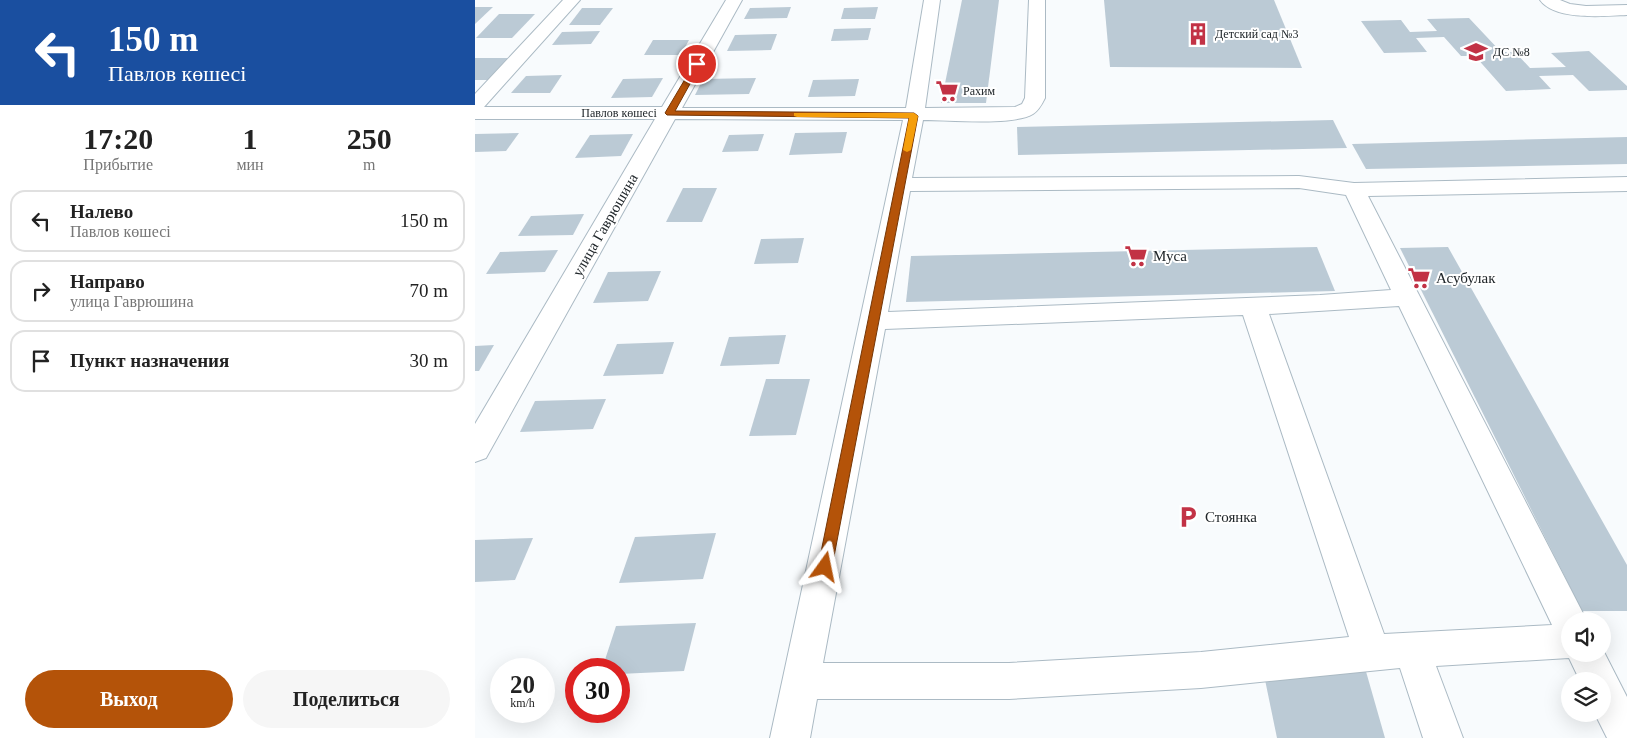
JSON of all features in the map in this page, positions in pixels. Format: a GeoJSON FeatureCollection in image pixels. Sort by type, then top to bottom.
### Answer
{"type":"FeatureCollection","features":[{"type":"Feature","properties":{"kind":"street"},"geometry":{"type":"LineString","coordinates":[[475,105],[572,0]]}},
{"type":"Feature","properties":{"kind":"street","name":"улица Гаврюшина"},"geometry":{"type":"LineString","coordinates":[[475,450],[735,0]]}},
{"type":"Feature","properties":{"kind":"street"},"geometry":{"type":"LineString","coordinates":[[790,738],[914,116],[932,0]]}},
{"type":"Feature","properties":{"kind":"street","name":"Павлов көшесі"},"geometry":{"type":"LineString","coordinates":[[475,113],[914,116],[1011,114],[1024,111],[1033,106],[1035,98],[1037,0]]}},
{"type":"Feature","properties":{"kind":"street"},"geometry":{"type":"LineString","coordinates":[[1548,0],[1561,8],[1571,11],[1627,10]]}},
{"type":"Feature","properties":{"kind":"street"},"geometry":{"type":"LineString","coordinates":[[900,185],[1299,182],[1354,190],[1627,184]]}},
{"type":"Feature","properties":{"kind":"street"},"geometry":{"type":"LineString","coordinates":[[1354,190],[1564,612]]}},
{"type":"Feature","properties":{"kind":"street"},"geometry":{"type":"LineString","coordinates":[[874,321],[1253,305],[1407,296]]}},
{"type":"Feature","properties":{"kind":"street"},"geometry":{"type":"LineString","coordinates":[[1253,305],[1372,652]]}},
{"type":"Feature","properties":{"kind":"street"},"geometry":{"type":"LineString","coordinates":[[802,681],[1009,681],[1201,670],[1412,649],[1561,641]]}},
{"type":"Feature","properties":{"kind":"street"},"geometry":{"type":"LineString","coordinates":[[1412,649],[1443,738]]}},
{"type":"Feature","properties":{"kind":"street"},"geometry":{"type":"LineString","coordinates":[[1611,705],[1627,738]]}},
{"type":"Feature","properties":{"kind":"building"},"geometry":{"type":"Polygon","coordinates":[[[962,0],[999,0],[986,103],[941,103],[962,0]]]}},
{"type":"Feature","properties":{"kind":"building","name":"Детский сад №3"},"geometry":{"type":"Polygon","coordinates":[[[1104,0],[1274,0],[1302,68],[1110,67],[1104,0]]]}},
{"type":"Feature","properties":{"kind":"building"},"geometry":{"type":"Polygon","coordinates":[[[475,7],[493,7],[475,24],[475,7]]]}},
{"type":"Feature","properties":{"kind":"building"},"geometry":{"type":"Polygon","coordinates":[[[791,7],[787,18],[744,19],[750,8],[791,7]]]}},
{"type":"Feature","properties":{"kind":"building"},"geometry":{"type":"Polygon","coordinates":[[[878,7],[875,19],[841,19],[844,8],[878,7]]]}},
{"type":"Feature","properties":{"kind":"building"},"geometry":{"type":"Polygon","coordinates":[[[582,8],[613,8],[600,25],[569,25],[582,8]]]}},
{"type":"Feature","properties":{"kind":"building"},"geometry":{"type":"Polygon","coordinates":[[[499,14],[535,14],[512,38],[476,38],[499,14]]]}},
{"type":"Feature","properties":{"kind":"building"},"geometry":{"type":"Polygon","coordinates":[[[1469,18],[1501,52],[1515,52],[1530,68],[1566,67],[1551,53],[1589,51],[1627,86],[1627,90],[1589,91],[1573,75],[1539,76],[1551,89],[1506,91],[1475,56],[1461,56],[1444,37],[1416,38],[1427,52],[1384,53],[1361,21],[1401,20],[1410,32],[1437,31],[1427,19],[1469,18]]]}},
{"type":"Feature","properties":{"kind":"building"},"geometry":{"type":"Polygon","coordinates":[[[871,28],[868,40],[831,41],[834,29],[871,28]]]}},
{"type":"Feature","properties":{"kind":"building"},"geometry":{"type":"Polygon","coordinates":[[[600,31],[591,44],[552,45],[562,32],[600,31]]]}},
{"type":"Feature","properties":{"kind":"building"},"geometry":{"type":"Polygon","coordinates":[[[777,34],[771,50],[727,51],[735,35],[777,34]]]}},
{"type":"Feature","properties":{"kind":"building"},"geometry":{"type":"Polygon","coordinates":[[[653,40],[689,40],[681,55],[644,55],[653,40]]]}},
{"type":"Feature","properties":{"kind":"building"},"geometry":{"type":"Polygon","coordinates":[[[475,58],[508,58],[488,80],[475,80],[475,58]]]}},
{"type":"Feature","properties":{"kind":"building"},"geometry":{"type":"Polygon","coordinates":[[[562,75],[550,93],[511,93],[526,76],[562,75]]]}},
{"type":"Feature","properties":{"kind":"building"},"geometry":{"type":"Polygon","coordinates":[[[663,78],[652,97],[611,98],[623,79],[663,78]]]}},
{"type":"Feature","properties":{"kind":"building"},"geometry":{"type":"Polygon","coordinates":[[[756,78],[749,94],[695,95],[703,79],[756,78]]]}},
{"type":"Feature","properties":{"kind":"building"},"geometry":{"type":"Polygon","coordinates":[[[859,79],[855,96],[808,97],[813,80],[859,79]]]}},
{"type":"Feature","properties":{"kind":"building"},"geometry":{"type":"Polygon","coordinates":[[[1333,120],[1347,148],[1018,155],[1017,127],[1333,120]]]}},
{"type":"Feature","properties":{"kind":"building"},"geometry":{"type":"Polygon","coordinates":[[[847,132],[842,153],[789,155],[795,133],[847,132]]]}},
{"type":"Feature","properties":{"kind":"building"},"geometry":{"type":"Polygon","coordinates":[[[519,133],[506,151],[475,152],[475,134],[519,133]]]}},
{"type":"Feature","properties":{"kind":"building"},"geometry":{"type":"Polygon","coordinates":[[[633,134],[621,156],[575,158],[590,135],[633,134]]]}},
{"type":"Feature","properties":{"kind":"building"},"geometry":{"type":"Polygon","coordinates":[[[764,134],[758,151],[722,152],[729,135],[764,134]]]}},
{"type":"Feature","properties":{"kind":"building"},"geometry":{"type":"Polygon","coordinates":[[[1627,137],[1627,164],[1366,169],[1352,144],[1627,137]]]}},
{"type":"Feature","properties":{"kind":"building"},"geometry":{"type":"Polygon","coordinates":[[[683,188],[717,188],[702,222],[666,222],[683,188]]]}},
{"type":"Feature","properties":{"kind":"building"},"geometry":{"type":"Polygon","coordinates":[[[584,214],[573,235],[518,236],[531,216],[584,214]]]}},
{"type":"Feature","properties":{"kind":"building"},"geometry":{"type":"Polygon","coordinates":[[[804,238],[798,263],[754,264],[761,239],[804,238]]]}},
{"type":"Feature","properties":{"kind":"building"},"geometry":{"type":"Polygon","coordinates":[[[1317,247],[1335,291],[906,302],[911,256],[1317,247]]]}},
{"type":"Feature","properties":{"kind":"building"},"geometry":{"type":"Polygon","coordinates":[[[1448,247],[1627,565],[1627,611],[1582,611],[1400,248],[1448,247]]]}},
{"type":"Feature","properties":{"kind":"building"},"geometry":{"type":"Polygon","coordinates":[[[558,250],[545,272],[486,274],[500,252],[558,250]]]}},
{"type":"Feature","properties":{"kind":"building"},"geometry":{"type":"Polygon","coordinates":[[[661,271],[648,301],[593,303],[608,272],[661,271]]]}},
{"type":"Feature","properties":{"kind":"building"},"geometry":{"type":"Polygon","coordinates":[[[786,335],[779,364],[720,366],[729,337],[786,335]]]}},
{"type":"Feature","properties":{"kind":"building"},"geometry":{"type":"Polygon","coordinates":[[[674,342],[663,374],[603,376],[617,344],[674,342]]]}},
{"type":"Feature","properties":{"kind":"building"},"geometry":{"type":"Polygon","coordinates":[[[494,345],[479,371],[475,371],[475,346],[494,345]]]}},
{"type":"Feature","properties":{"kind":"building"},"geometry":{"type":"Polygon","coordinates":[[[766,379],[810,379],[796,435],[749,436],[766,379]]]}},
{"type":"Feature","properties":{"kind":"building"},"geometry":{"type":"Polygon","coordinates":[[[606,399],[593,429],[520,432],[535,401],[606,399]]]}},
{"type":"Feature","properties":{"kind":"building"},"geometry":{"type":"Polygon","coordinates":[[[716,533],[703,579],[619,583],[635,537],[716,533]]]}},
{"type":"Feature","properties":{"kind":"building"},"geometry":{"type":"Polygon","coordinates":[[[533,538],[515,580],[475,582],[475,540],[533,538]]]}},
{"type":"Feature","properties":{"kind":"building"},"geometry":{"type":"Polygon","coordinates":[[[696,623],[684,671],[630,673],[630,658],[606,658],[616,626],[696,623]]]}},
{"type":"Feature","properties":{"kind":"building"},"geometry":{"type":"Polygon","coordinates":[[[1365,668],[1385,738],[1277,738],[1263,670],[1365,668]]]}},
{"type":"Feature","properties":{"kind":"slow traffic"},"geometry":{"type":"LineString","coordinates":[[797,114],[914,116],[907,150]]}},
{"type":"Feature","properties":{"kind":"place","name":"Детский сад №3"},"geometry":{"type":"Point","coordinates":[1198,34]}},
{"type":"Feature","properties":{"kind":"place","name":"ДС №8"},"geometry":{"type":"Point","coordinates":[1476,52]}},
{"type":"Feature","properties":{"kind":"place","name":"Рахим"},"geometry":{"type":"Point","coordinates":[947,91]}},
{"type":"Feature","properties":{"kind":"place","name":"Муса"},"geometry":{"type":"Point","coordinates":[1136,256]}},
{"type":"Feature","properties":{"kind":"place","name":"Асубулак"},"geometry":{"type":"Point","coordinates":[1419,278]}},
{"type":"Feature","properties":{"kind":"place","name":"Стоянка"},"geometry":{"type":"Point","coordinates":[1188,517]}},
{"type":"Feature","properties":{"kind":"route"},"geometry":{"type":"LineString","coordinates":[[697,64],[669,113],[914,116],[825,567]]}}]}
